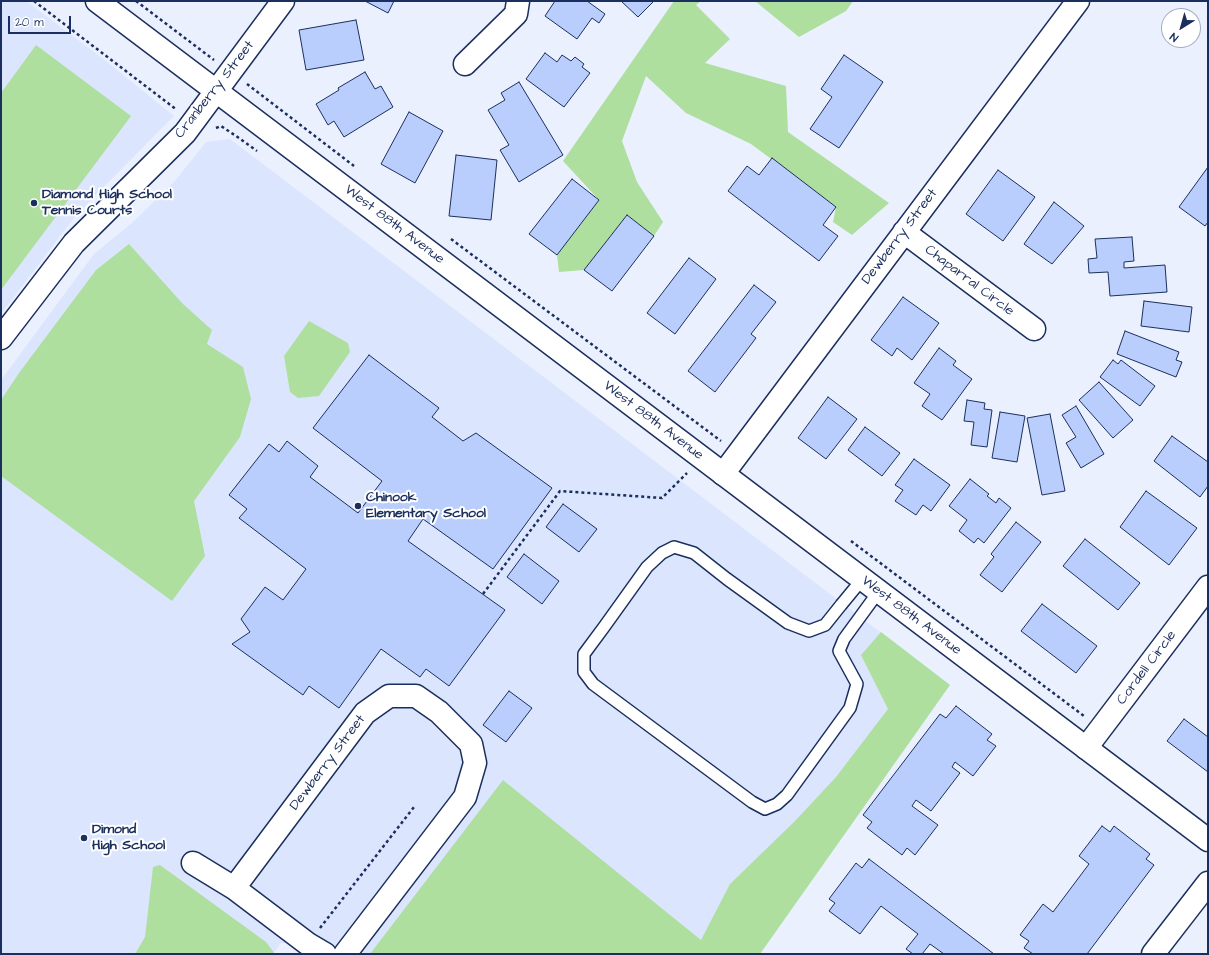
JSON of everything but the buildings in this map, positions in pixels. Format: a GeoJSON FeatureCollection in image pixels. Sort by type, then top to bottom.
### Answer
{"type":"FeatureCollection","features":[{"type":"Feature","properties":{"kind":"street","name":"West 88th Avenue"},"geometry":{"type":"LineString","coordinates":[[97,1],[723,474],[865,586],[1086,748],[1208,840]]}},
{"type":"Feature","properties":{"kind":"street","name":"Cranberry Street"},"geometry":{"type":"LineString","coordinates":[[1,338],[74,243],[185,133],[283,1]]}},
{"type":"Feature","properties":{"kind":"street"},"geometry":{"type":"LineString","coordinates":[[465,64],[516,14],[518,1]]}},
{"type":"Feature","properties":{"kind":"street","name":"Dewberry Street"},"geometry":{"type":"LineString","coordinates":[[723,474],[1078,1]]}},
{"type":"Feature","properties":{"kind":"street","name":"Chaparral Circle"},"geometry":{"type":"LineString","coordinates":[[904,232],[1034,329]]}},
{"type":"Feature","properties":{"kind":"street","name":"Cordell Circle"},"geometry":{"type":"LineString","coordinates":[[1086,748],[1208,587]]}},
{"type":"Feature","properties":{"kind":"street","name":"Dewberry Street"},"geometry":{"type":"LineString","coordinates":[[234,888],[365,713],[389,696],[416,696],[439,712],[471,744],[475,763],[465,797],[345,954]]}},
{"type":"Feature","properties":{"kind":"street"},"geometry":{"type":"LineString","coordinates":[[193,863],[234,888],[308,944],[325,954]]}},
{"type":"Feature","properties":{"kind":"street"},"geometry":{"type":"LineString","coordinates":[[1153,954],[1208,883]]}},
{"type":"Feature","properties":{"kind":"lane"},"geometry":{"type":"LineString","coordinates":[[674,547],[694,553],[788,623],[809,631],[825,625],[841,605],[865,586],[839,651],[857,684],[850,708],[787,795],[777,804],[765,808],[752,802],[603,692],[593,684],[584,672],[584,654],[646,567],[662,553],[674,547]]}},
{"type":"Feature","properties":{"kind":"path"},"geometry":{"type":"LineString","coordinates":[[34,1],[177,110]]}},
{"type":"Feature","properties":{"kind":"path"},"geometry":{"type":"LineString","coordinates":[[136,1],[358,168]]}},
{"type":"Feature","properties":{"kind":"path"},"geometry":{"type":"LineString","coordinates":[[446,235],[738,454]]}},
{"type":"Feature","properties":{"kind":"path"},"geometry":{"type":"LineString","coordinates":[[482,594],[560,490],[662,498],[682,478],[714,435]]}},
{"type":"Feature","properties":{"kind":"path"},"geometry":{"type":"LineString","coordinates":[[846,537],[1100,729]]}},
{"type":"Feature","properties":{"kind":"path"},"geometry":{"type":"LineString","coordinates":[[318,931],[414,806]]}},
{"type":"Feature","properties":{"kind":"shaded area"},"geometry":{"type":"Polygon","coordinates":[[[1,1],[26,1],[106,61],[174,116],[77,214],[1,314],[1,1]]]}},
{"type":"Feature","properties":{"kind":"shaded area","name":"Chinook Elementary School"},"geometry":{"type":"Polygon","coordinates":[[[230,139],[950,685],[748,954],[365,954],[353,945],[345,954],[308,944],[281,943],[273,954],[1,954],[1,380],[94,254],[133,222],[174,182],[206,142],[230,139]]]}},
{"type":"Feature","properties":{"kind":"green space"},"geometry":{"type":"Polygon","coordinates":[[[674,1],[701,1],[696,5],[730,39],[705,63],[786,86],[788,132],[889,203],[852,235],[833,222],[836,207],[751,144],[686,113],[646,76],[622,141],[637,182],[663,222],[654,236],[627,215],[584,270],[559,272],[557,255],[599,200],[563,161],[674,1]]]}},
{"type":"Feature","properties":{"kind":"green space"},"geometry":{"type":"Polygon","coordinates":[[[755,1],[853,1],[846,11],[799,37],[755,1]]]}},
{"type":"Feature","properties":{"kind":"green space","name":"Diamond High School Tennis Courts"},"geometry":{"type":"Polygon","coordinates":[[[36,45],[131,116],[1,290],[1,93],[36,45]]]}},
{"type":"Feature","properties":{"kind":"green space"},"geometry":{"type":"Polygon","coordinates":[[[129,244],[183,304],[212,330],[207,344],[243,367],[251,399],[240,437],[194,501],[205,556],[172,601],[1,476],[1,400],[19,373],[96,270],[129,244]]]}},
{"type":"Feature","properties":{"kind":"green space"},"geometry":{"type":"Polygon","coordinates":[[[309,321],[348,343],[350,352],[319,396],[298,398],[290,392],[284,356],[309,321]]]}},
{"type":"Feature","properties":{"kind":"green space"},"geometry":{"type":"Polygon","coordinates":[[[881,632],[950,685],[760,954],[370,954],[503,780],[701,940],[730,884],[795,821],[836,777],[888,709],[861,655],[881,632]]]}},
{"type":"Feature","properties":{"kind":"green space"},"geometry":{"type":"Polygon","coordinates":[[[160,865],[266,942],[275,954],[135,954],[145,937],[153,867],[160,865]]]}},
{"type":"Feature","properties":{"kind":"place","name":"Diamond High School Tennis Courts"},"geometry":{"type":"Point","coordinates":[34,203]}},
{"type":"Feature","properties":{"kind":"place","name":"Chinook Elementary School"},"geometry":{"type":"Point","coordinates":[358,506]}},
{"type":"Feature","properties":{"kind":"place","name":"Dimond High School"},"geometry":{"type":"Point","coordinates":[84,838]}}]}
